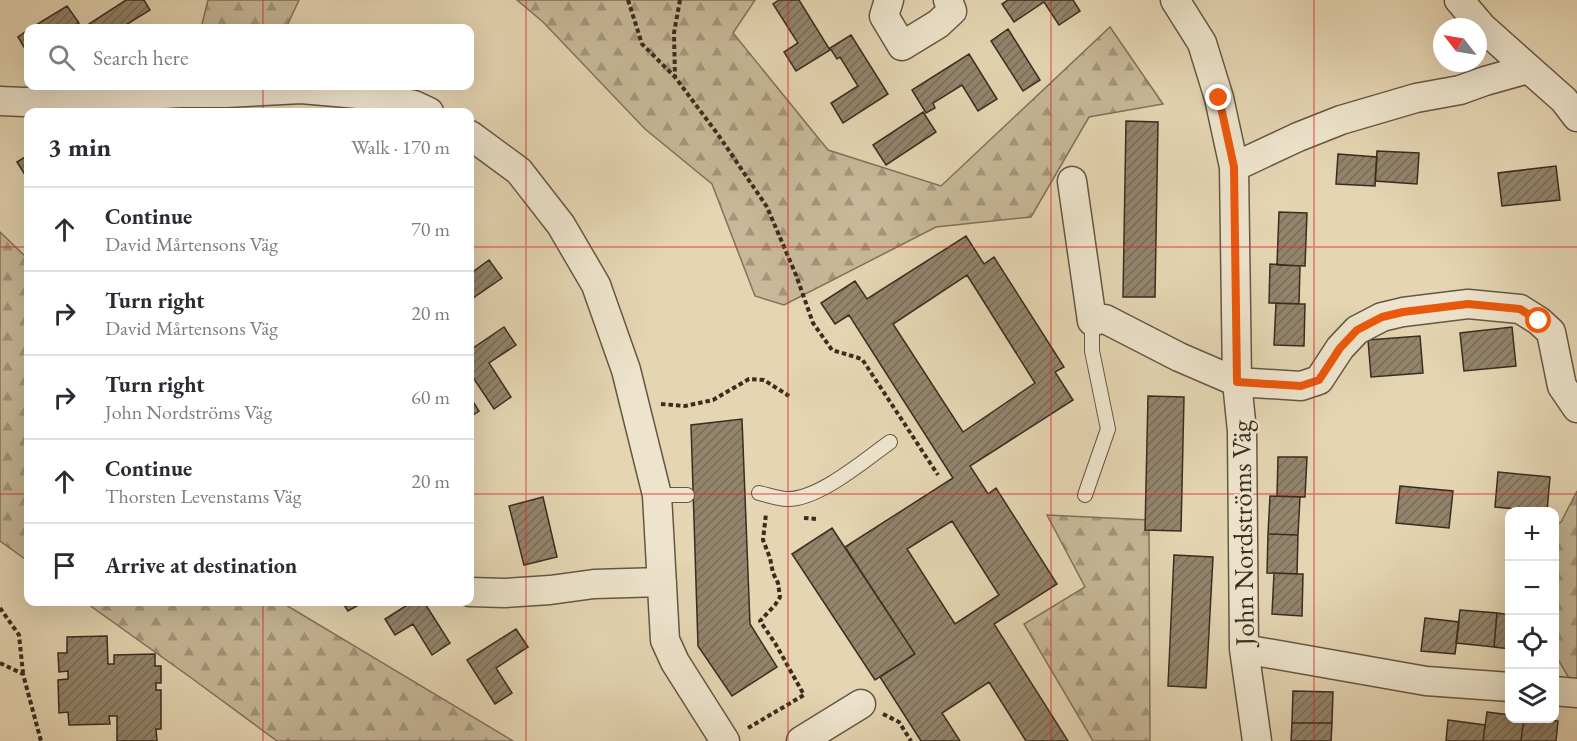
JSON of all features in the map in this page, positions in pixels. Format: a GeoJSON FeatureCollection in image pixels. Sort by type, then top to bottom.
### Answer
{"type":"FeatureCollection","features":[{"type":"Feature","properties":{"kind":"street"},"geometry":{"type":"LineString","coordinates":[[889,0],[884,16],[902,46],[938,24],[952,11],[948,0]]}},
{"type":"Feature","properties":{"kind":"street","name":"John Nordströms Väg"},"geometry":{"type":"LineString","coordinates":[[1175,0],[1202,43],[1219,98],[1234,167],[1237,382],[1242,431],[1244,649],[1257,741]]}},
{"type":"Feature","properties":{"kind":"street"},"geometry":{"type":"LineString","coordinates":[[1459,0],[1482,27],[1564,100],[1577,117]]}},
{"type":"Feature","properties":{"kind":"street"},"geometry":{"type":"LineString","coordinates":[[1234,167],[1341,120],[1416,98],[1460,90],[1528,69]]}},
{"type":"Feature","properties":{"kind":"street"},"geometry":{"type":"LineString","coordinates":[[0,101],[24,102],[180,93],[225,98],[293,90]]}},
{"type":"Feature","properties":{"kind":"street"},"geometry":{"type":"LineString","coordinates":[[312,90],[358,94],[420,108]]}},
{"type":"Feature","properties":{"kind":"street"},"geometry":{"type":"LineString","coordinates":[[474,138],[519,171],[561,225],[596,285],[626,370],[657,495],[665,640],[675,662],[738,738]]}},
{"type":"Feature","properties":{"kind":"street"},"geometry":{"type":"LineString","coordinates":[[1072,181],[1092,321],[1105,319],[1179,357],[1237,382],[1301,386],[1319,380],[1340,348],[1357,330],[1382,317],[1403,312],[1468,304],[1520,309],[1551,332],[1562,386],[1577,408]]}},
{"type":"Feature","properties":{"kind":"street"},"geometry":{"type":"LineString","coordinates":[[474,591],[505,593],[594,584],[662,582]]}},
{"type":"Feature","properties":{"kind":"street"},"geometry":{"type":"LineString","coordinates":[[1244,649],[1426,681],[1505,687]]}},
{"type":"Feature","properties":{"kind":"street"},"geometry":{"type":"LineString","coordinates":[[1559,691],[1577,693]]}},
{"type":"Feature","properties":{"kind":"street"},"geometry":{"type":"LineString","coordinates":[[801,741],[861,704]]}},
{"type":"Feature","properties":{"kind":"lane"},"geometry":{"type":"LineString","coordinates":[[1085,495],[1108,429],[1092,351],[1092,321]]}},
{"type":"Feature","properties":{"kind":"lane"},"geometry":{"type":"LineString","coordinates":[[759,493],[787,500],[808,496],[822,489],[890,442]]}},
{"type":"Feature","properties":{"kind":"lane"},"geometry":{"type":"LineString","coordinates":[[657,495],[687,495]]}},
{"type":"Feature","properties":{"kind":"path"},"geometry":{"type":"LineString","coordinates":[[628,0],[642,44],[675,77],[719,136],[767,207],[796,275],[813,323],[832,350],[862,359],[938,475]]}},
{"type":"Feature","properties":{"kind":"path"},"geometry":{"type":"LineString","coordinates":[[675,77],[674,33],[680,0]]}},
{"type":"Feature","properties":{"kind":"path"},"geometry":{"type":"LineString","coordinates":[[662,414],[658,404],[685,406],[713,400],[749,379],[764,380],[789,396]]}},
{"type":"Feature","properties":{"kind":"path"},"geometry":{"type":"LineString","coordinates":[[738,738],[747,729],[804,695],[760,621],[780,597],[778,583],[763,540],[766,513],[777,515]]}},
{"type":"Feature","properties":{"kind":"path"},"geometry":{"type":"LineString","coordinates":[[797,517],[817,519]]}},
{"type":"Feature","properties":{"kind":"path"},"geometry":{"type":"LineString","coordinates":[[0,608],[19,635],[23,674],[41,741]]}},
{"type":"Feature","properties":{"kind":"path"},"geometry":{"type":"LineString","coordinates":[[0,663],[23,674]]}},
{"type":"Feature","properties":{"kind":"path"},"geometry":{"type":"LineString","coordinates":[[899,722],[911,741]]}},
{"type":"Feature","properties":{"kind":"green space"},"geometry":{"type":"Polygon","coordinates":[[[208,0],[299,0],[288,24],[202,24],[208,0]]]}},
{"type":"Feature","properties":{"kind":"green space"},"geometry":{"type":"Polygon","coordinates":[[[517,0],[755,0],[733,33],[828,150],[941,186],[1110,27],[1163,104],[1089,117],[1031,217],[936,227],[784,305],[755,296],[712,184],[645,129],[543,22],[517,0]]]}},
{"type":"Feature","properties":{"kind":"green space"},"geometry":{"type":"Polygon","coordinates":[[[0,232],[24,255],[24,558],[0,541],[0,232]]]}},
{"type":"Feature","properties":{"kind":"green space"},"geometry":{"type":"Polygon","coordinates":[[[1577,491],[1577,692],[1559,661],[1559,523],[1577,491]]]}},
{"type":"Feature","properties":{"kind":"green space"},"geometry":{"type":"Polygon","coordinates":[[[1047,515],[1149,520],[1150,741],[1093,741],[1024,624],[1085,587],[1047,515]]]}},
{"type":"Feature","properties":{"kind":"green space"},"geometry":{"type":"Polygon","coordinates":[[[91,606],[288,606],[513,741],[277,741],[91,606]]]}},
{"type":"Feature","properties":{"kind":"building"},"geometry":{"type":"Polygon","coordinates":[[[126,0],[144,0],[150,10],[127,24],[89,24],[126,0]]]}},
{"type":"Feature","properties":{"kind":"building"},"geometry":{"type":"Polygon","coordinates":[[[779,0],[799,0],[830,50],[796,71],[784,52],[798,43],[773,4],[779,0]]]}},
{"type":"Feature","properties":{"kind":"building"},"geometry":{"type":"Polygon","coordinates":[[[1008,0],[1073,0],[1080,11],[1059,25],[1044,2],[1014,22],[1002,4],[1008,0]]]}},
{"type":"Feature","properties":{"kind":"building"},"geometry":{"type":"Polygon","coordinates":[[[67,6],[79,23],[77,24],[38,24],[67,6]]]}},
{"type":"Feature","properties":{"kind":"building"},"geometry":{"type":"Polygon","coordinates":[[[1008,29],[1040,80],[1023,91],[991,41],[1008,29]]]}},
{"type":"Feature","properties":{"kind":"building"},"geometry":{"type":"Polygon","coordinates":[[[24,33],[24,47],[18,37],[24,33]]]}},
{"type":"Feature","properties":{"kind":"building"},"geometry":{"type":"Polygon","coordinates":[[[851,35],[888,94],[843,123],[831,103],[858,86],[840,57],[837,59],[830,48],[851,35]]]}},
{"type":"Feature","properties":{"kind":"building"},"geometry":{"type":"Polygon","coordinates":[[[969,54],[997,99],[978,111],[962,85],[933,103],[935,108],[926,113],[912,90],[969,54]]]}},
{"type":"Feature","properties":{"kind":"building"},"geometry":{"type":"Polygon","coordinates":[[[923,112],[936,132],[886,165],[873,145],[923,112]]]}},
{"type":"Feature","properties":{"kind":"building"},"geometry":{"type":"Polygon","coordinates":[[[1126,121],[1158,122],[1155,297],[1123,297],[1126,121]]]}},
{"type":"Feature","properties":{"kind":"building"},"geometry":{"type":"Polygon","coordinates":[[[1377,151],[1419,153],[1417,184],[1375,181],[1377,151]]]}},
{"type":"Feature","properties":{"kind":"building"},"geometry":{"type":"Polygon","coordinates":[[[1338,154],[1377,157],[1375,186],[1336,184],[1338,154]]]}},
{"type":"Feature","properties":{"kind":"building"},"geometry":{"type":"Polygon","coordinates":[[[24,158],[24,173],[17,162],[24,158]]]}},
{"type":"Feature","properties":{"kind":"building"},"geometry":{"type":"Polygon","coordinates":[[[1556,166],[1560,200],[1502,206],[1498,173],[1556,166]]]}},
{"type":"Feature","properties":{"kind":"building"},"geometry":{"type":"Polygon","coordinates":[[[1279,212],[1307,213],[1305,266],[1277,265],[1279,212]]]}},
{"type":"Feature","properties":{"kind":"building"},"geometry":{"type":"Polygon","coordinates":[[[966,236],[984,264],[994,257],[1064,367],[1055,372],[1073,400],[970,466],[988,494],[996,488],[1057,584],[994,624],[1068,741],[1026,741],[989,682],[942,713],[960,741],[921,741],[880,677],[915,654],[845,547],[953,478],[849,315],[835,324],[821,303],[855,281],[867,299],[966,236]],[[967,275],[893,324],[963,432],[1035,383],[967,275]],[[952,521],[907,549],[955,624],[999,595],[952,521]]]}},
{"type":"Feature","properties":{"kind":"building"},"geometry":{"type":"Polygon","coordinates":[[[489,260],[502,278],[474,297],[474,271],[489,260]]]}},
{"type":"Feature","properties":{"kind":"building"},"geometry":{"type":"Polygon","coordinates":[[[1270,264],[1300,266],[1299,304],[1269,303],[1270,264]]]}},
{"type":"Feature","properties":{"kind":"building"},"geometry":{"type":"Polygon","coordinates":[[[1276,303],[1305,304],[1304,346],[1274,345],[1276,303]]]}},
{"type":"Feature","properties":{"kind":"building"},"geometry":{"type":"Polygon","coordinates":[[[504,327],[516,345],[489,363],[511,397],[494,409],[474,379],[474,347],[504,327]]]}},
{"type":"Feature","properties":{"kind":"building"},"geometry":{"type":"Polygon","coordinates":[[[1512,327],[1516,366],[1464,371],[1460,333],[1512,327]]]}},
{"type":"Feature","properties":{"kind":"building"},"geometry":{"type":"Polygon","coordinates":[[[1420,336],[1423,373],[1371,377],[1368,340],[1420,336]]]}},
{"type":"Feature","properties":{"kind":"building"},"geometry":{"type":"Polygon","coordinates":[[[1148,396],[1184,397],[1181,531],[1145,530],[1148,396]]]}},
{"type":"Feature","properties":{"kind":"building"},"geometry":{"type":"Polygon","coordinates":[[[474,403],[479,411],[474,414],[474,403]]]}},
{"type":"Feature","properties":{"kind":"building"},"geometry":{"type":"Polygon","coordinates":[[[742,419],[750,624],[777,667],[732,696],[698,646],[691,425],[742,419]]]}},
{"type":"Feature","properties":{"kind":"building"},"geometry":{"type":"Polygon","coordinates":[[[1278,457],[1307,457],[1305,497],[1277,496],[1278,457]]]}},
{"type":"Feature","properties":{"kind":"building"},"geometry":{"type":"Polygon","coordinates":[[[1498,472],[1550,477],[1547,507],[1495,507],[1498,472]]]}},
{"type":"Feature","properties":{"kind":"building"},"geometry":{"type":"Polygon","coordinates":[[[1400,486],[1453,491],[1449,528],[1396,523],[1400,486]]]}},
{"type":"Feature","properties":{"kind":"building"},"geometry":{"type":"Polygon","coordinates":[[[1270,496],[1300,497],[1298,535],[1268,534],[1270,496]]]}},
{"type":"Feature","properties":{"kind":"building"},"geometry":{"type":"Polygon","coordinates":[[[543,497],[557,557],[524,565],[509,506],[543,497]]]}},
{"type":"Feature","properties":{"kind":"building"},"geometry":{"type":"Polygon","coordinates":[[[832,528],[915,654],[875,680],[792,554],[832,528]]]}},
{"type":"Feature","properties":{"kind":"building"},"geometry":{"type":"Polygon","coordinates":[[[1268,534],[1298,535],[1297,574],[1267,573],[1268,534]]]}},
{"type":"Feature","properties":{"kind":"building"},"geometry":{"type":"Polygon","coordinates":[[[1174,555],[1213,557],[1206,688],[1168,686],[1174,555]]]}},
{"type":"Feature","properties":{"kind":"building"},"geometry":{"type":"Polygon","coordinates":[[[1274,573],[1303,574],[1302,616],[1272,614],[1274,573]]]}},
{"type":"Feature","properties":{"kind":"building"},"geometry":{"type":"Polygon","coordinates":[[[345,606],[357,606],[348,611],[345,606]]]}},
{"type":"Feature","properties":{"kind":"building"},"geometry":{"type":"Polygon","coordinates":[[[406,606],[427,606],[450,643],[432,655],[413,624],[395,635],[385,619],[406,606]]]}},
{"type":"Feature","properties":{"kind":"building"},"geometry":{"type":"Polygon","coordinates":[[[1460,610],[1497,613],[1494,647],[1456,643],[1460,610]]]}},
{"type":"Feature","properties":{"kind":"building"},"geometry":{"type":"Polygon","coordinates":[[[1497,613],[1505,614],[1505,648],[1494,647],[1497,613]]]}},
{"type":"Feature","properties":{"kind":"building"},"geometry":{"type":"Polygon","coordinates":[[[1425,618],[1459,622],[1455,654],[1421,651],[1425,618]]]}},
{"type":"Feature","properties":{"kind":"building"},"geometry":{"type":"Polygon","coordinates":[[[516,629],[528,647],[496,668],[512,693],[495,704],[467,660],[516,629]]]}},
{"type":"Feature","properties":{"kind":"building"},"geometry":{"type":"Polygon","coordinates":[[[107,636],[108,664],[114,664],[114,655],[155,654],[155,666],[161,666],[161,683],[156,683],[156,690],[161,690],[161,729],[156,729],[157,741],[117,741],[117,716],[109,716],[110,724],[69,725],[68,712],[59,713],[58,680],[68,679],[68,671],[59,672],[58,653],[67,653],[67,637],[107,636]]]}},
{"type":"Feature","properties":{"kind":"building"},"geometry":{"type":"Polygon","coordinates":[[[1293,691],[1333,692],[1332,723],[1292,723],[1293,691]]]}},
{"type":"Feature","properties":{"kind":"building"},"geometry":{"type":"Polygon","coordinates":[[[1487,712],[1505,714],[1505,723],[1523,723],[1521,741],[1483,741],[1487,712]]]}},
{"type":"Feature","properties":{"kind":"building"},"geometry":{"type":"Polygon","coordinates":[[[1448,720],[1485,725],[1483,741],[1446,741],[1448,720]]]}},
{"type":"Feature","properties":{"kind":"building"},"geometry":{"type":"Polygon","coordinates":[[[1292,723],[1332,723],[1331,741],[1291,741],[1292,723]]]}},
{"type":"Feature","properties":{"kind":"building"},"geometry":{"type":"Polygon","coordinates":[[[1523,723],[1558,723],[1556,741],[1521,741],[1523,723]]]}},
{"type":"Feature","properties":{"kind":"route"},"geometry":{"type":"LineString","coordinates":[[1219,98],[1234,167],[1237,382],[1301,386],[1319,380],[1340,348],[1357,330],[1382,317],[1403,312],[1468,304],[1520,309],[1539,321]]}}]}
